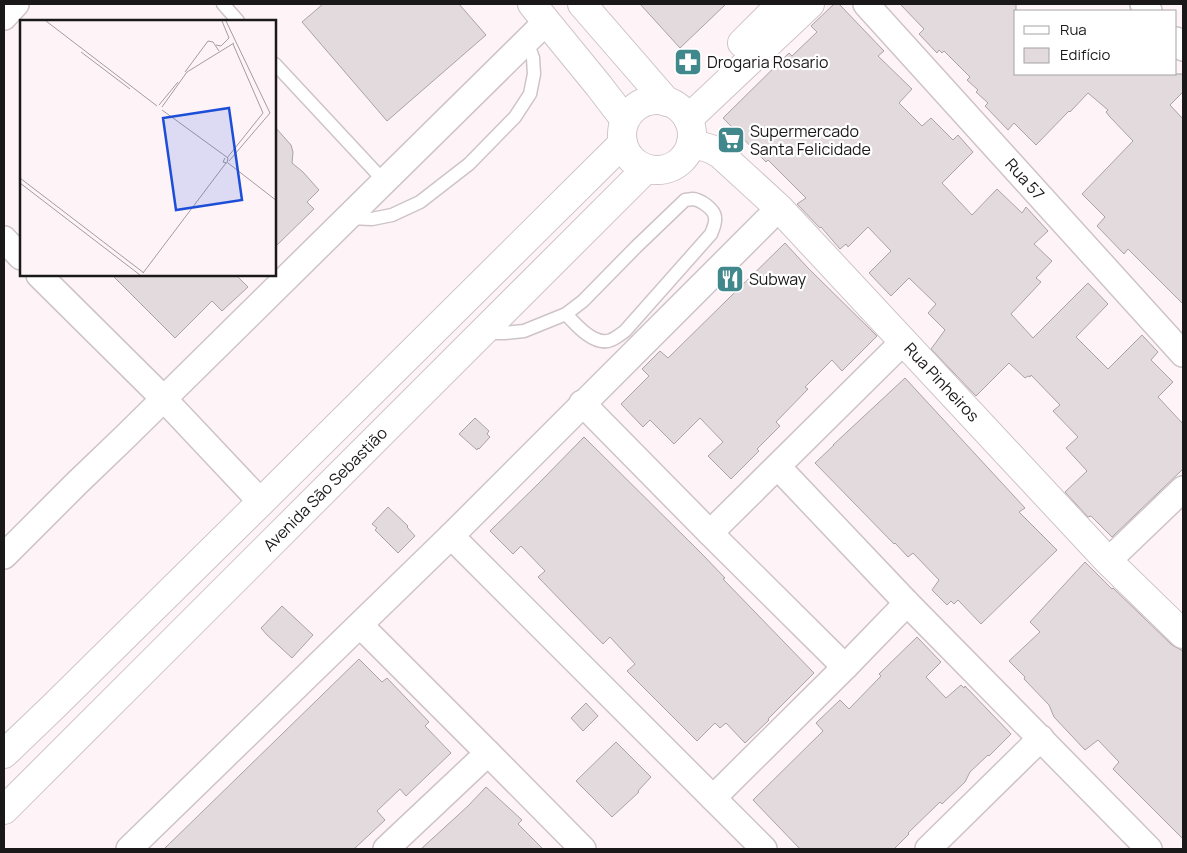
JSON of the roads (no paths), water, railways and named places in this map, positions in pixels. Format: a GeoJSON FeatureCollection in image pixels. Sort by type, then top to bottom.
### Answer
{"type":"FeatureCollection","features":[{"type":"Feature","properties":{"kind":"main road"},"geometry":{"type":"LineString","coordinates":[[539,12],[624,131],[629,157],[636,164],[646,169],[664,170],[682,161],[681,118],[582,4]]}},
{"type":"Feature","properties":{"kind":"main road"},"geometry":{"type":"LineString","coordinates":[[681,118],[781,4]]}},
{"type":"Feature","properties":{"kind":"main road"},"geometry":{"type":"LineString","coordinates":[[681,118],[810,4]]}},
{"type":"Feature","properties":{"kind":"main road"},"geometry":{"type":"LineString","coordinates":[[4,754],[261,502],[624,131],[632,111],[640,104],[653,101],[681,118]]}},
{"type":"Feature","properties":{"kind":"main road","name":"Rua Pinheiros"},"geometry":{"type":"LineString","coordinates":[[681,118],[711,149],[720,154],[748,178],[778,208],[1108,561],[1183,634]]}},
{"type":"Feature","properties":{"kind":"main road","name":"Avenida São Sebastião"},"geometry":{"type":"LineString","coordinates":[[4,810],[646,169]]}},
{"type":"Feature","properties":{"kind":"street"},"geometry":{"type":"LineString","coordinates":[[4,16],[16,4]]}},
{"type":"Feature","properties":{"kind":"street","name":"Rua 57"},"geometry":{"type":"LineString","coordinates":[[866,4],[1183,354]]}},
{"type":"Feature","properties":{"kind":"street"},"geometry":{"type":"LineString","coordinates":[[4,556],[77,482],[527,41],[539,12]]}},
{"type":"Feature","properties":{"kind":"street"},"geometry":{"type":"LineString","coordinates":[[129,849],[451,536],[778,208]]}},
{"type":"Feature","properties":{"kind":"street"},"geometry":{"type":"LineString","coordinates":[[40,276],[163,398],[261,502]]}},
{"type":"Feature","properties":{"kind":"street"},"geometry":{"type":"LineString","coordinates":[[710,533],[904,341]]}},
{"type":"Feature","properties":{"kind":"street"},"geometry":{"type":"LineString","coordinates":[[582,403],[845,667]]}},
{"type":"Feature","properties":{"kind":"street"},"geometry":{"type":"LineString","coordinates":[[778,467],[907,603],[1149,849]]}},
{"type":"Feature","properties":{"kind":"street"},"geometry":{"type":"LineString","coordinates":[[1108,561],[1183,489]]}},
{"type":"Feature","properties":{"kind":"street"},"geometry":{"type":"LineString","coordinates":[[451,536],[764,849]]}},
{"type":"Feature","properties":{"kind":"street"},"geometry":{"type":"LineString","coordinates":[[713,798],[907,603]]}},
{"type":"Feature","properties":{"kind":"street"},"geometry":{"type":"LineString","coordinates":[[360,625],[583,849]]}},
{"type":"Feature","properties":{"kind":"street"},"geometry":{"type":"LineString","coordinates":[[928,849],[1041,738]]}},
{"type":"Feature","properties":{"kind":"street"},"geometry":{"type":"LineString","coordinates":[[386,849],[488,753]]}},
{"type":"Feature","properties":{"kind":"lane"},"geometry":{"type":"LineString","coordinates":[[223,4],[237,20]]}},
{"type":"Feature","properties":{"kind":"lane"},"geometry":{"type":"LineString","coordinates":[[346,218],[372,219],[399,212],[420,202],[469,164],[515,117],[530,94],[534,74],[533,58],[527,41]]}},
{"type":"Feature","properties":{"kind":"lane"},"geometry":{"type":"LineString","coordinates":[[276,65],[384,181]]}},
{"type":"Feature","properties":{"kind":"lane"},"geometry":{"type":"LineString","coordinates":[[482,333],[524,331],[566,314],[584,301],[685,200],[693,199],[700,201],[715,216],[715,224],[711,234],[625,332],[610,340],[600,342],[580,329],[566,314]]}},
{"type":"Feature","properties":{"kind":"place","name":"Drogaria Rosario"},"geometry":{"type":"Point","coordinates":[688,62]}},
{"type":"Feature","properties":{"kind":"place","name":"Supermercado Santa Felicidade"},"geometry":{"type":"Point","coordinates":[731,140]}},
{"type":"Feature","properties":{"kind":"place","name":"Subway"},"geometry":{"type":"Point","coordinates":[730,279]}}]}
